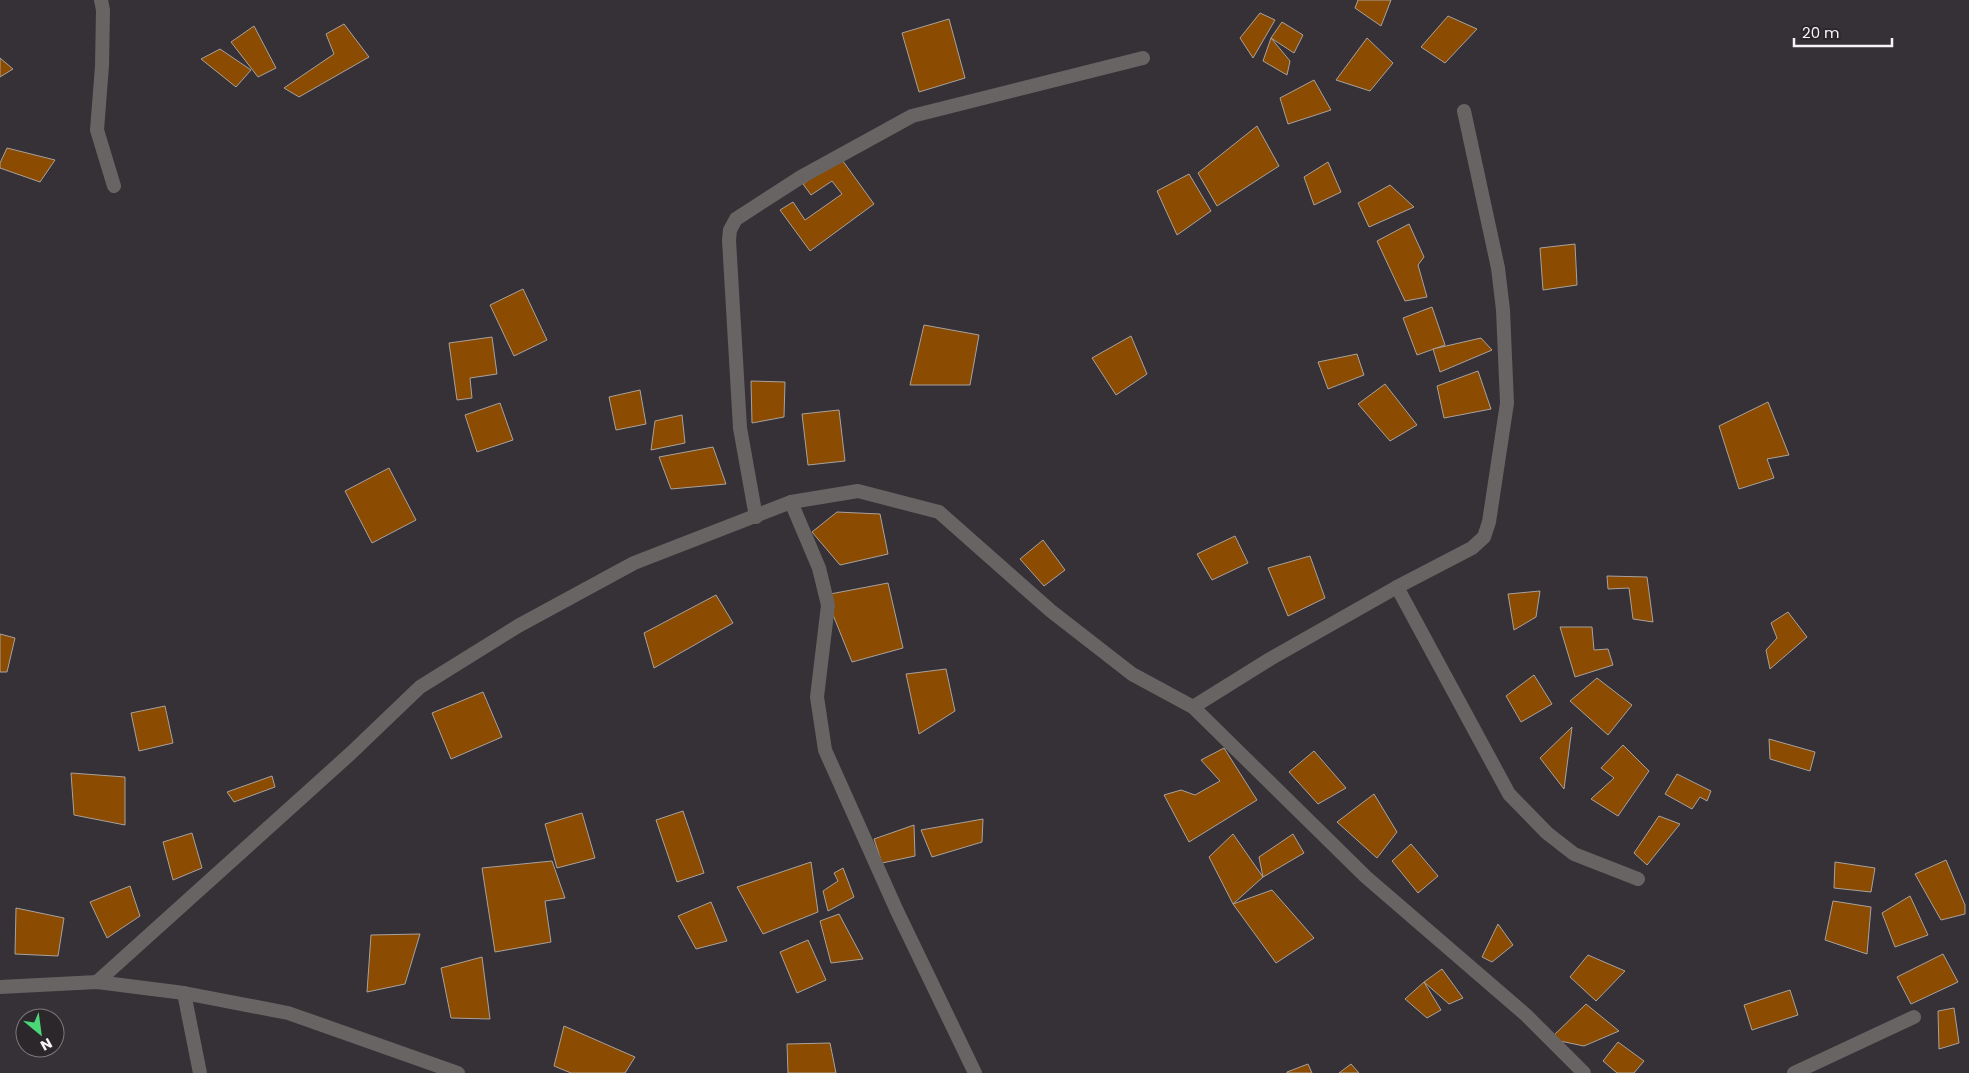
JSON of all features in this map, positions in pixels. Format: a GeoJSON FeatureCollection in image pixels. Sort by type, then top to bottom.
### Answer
{"type":"FeatureCollection","features":[{"type":"Feature","properties":{"kind":"street"},"geometry":{"type":"LineString","coordinates":[[101,0],[103,10],[102,66],[97,130],[114,186]]}},
{"type":"Feature","properties":{"kind":"street"},"geometry":{"type":"LineString","coordinates":[[756,516],[740,428],[729,240],[730,230],[736,218],[801,177],[912,116],[1143,58]]}},
{"type":"Feature","properties":{"kind":"street"},"geometry":{"type":"LineString","coordinates":[[1193,707],[1270,659],[1472,548],[1484,537],[1489,522],[1507,403],[1503,310],[1498,268],[1464,111]]}},
{"type":"Feature","properties":{"kind":"street"},"geometry":{"type":"LineString","coordinates":[[97,982],[350,754],[420,687],[518,626],[634,563],[792,502],[858,491],[939,512],[1051,611],[1132,674],[1193,707],[1366,877],[1526,1015],[1584,1073]]}},
{"type":"Feature","properties":{"kind":"street"},"geometry":{"type":"LineString","coordinates":[[792,502],[818,568],[828,605],[817,697],[826,750],[897,911],[975,1073]]}},
{"type":"Feature","properties":{"kind":"street"},"geometry":{"type":"LineString","coordinates":[[1397,588],[1509,794],[1546,833],[1574,854],[1638,879]]}},
{"type":"Feature","properties":{"kind":"street"},"geometry":{"type":"LineString","coordinates":[[0,987],[97,982],[184,992],[288,1013],[458,1073]]}},
{"type":"Feature","properties":{"kind":"street"},"geometry":{"type":"LineString","coordinates":[[184,992],[200,1073]]}},
{"type":"Feature","properties":{"kind":"street"},"geometry":{"type":"LineString","coordinates":[[1794,1073],[1914,1017]]}},
{"type":"Feature","properties":{"kind":"building"},"geometry":{"type":"Polygon","coordinates":[[[1358,0],[1391,0],[1381,26],[1355,8],[1358,0]]]}},
{"type":"Feature","properties":{"kind":"building"},"geometry":{"type":"Polygon","coordinates":[[[1260,13],[1275,20],[1253,58],[1240,38],[1260,13]]]}},
{"type":"Feature","properties":{"kind":"building"},"geometry":{"type":"Polygon","coordinates":[[[1448,16],[1477,29],[1445,63],[1421,47],[1448,16]]]}},
{"type":"Feature","properties":{"kind":"building"},"geometry":{"type":"Polygon","coordinates":[[[949,19],[965,78],[919,92],[902,33],[949,19]]]}},
{"type":"Feature","properties":{"kind":"building"},"geometry":{"type":"Polygon","coordinates":[[[1282,22],[1303,35],[1294,53],[1271,38],[1282,22]]]}},
{"type":"Feature","properties":{"kind":"building"},"geometry":{"type":"Polygon","coordinates":[[[344,24],[369,57],[299,97],[284,88],[334,54],[326,34],[344,24]]]}},
{"type":"Feature","properties":{"kind":"building"},"geometry":{"type":"Polygon","coordinates":[[[254,26],[276,68],[258,77],[231,42],[254,26]]]}},
{"type":"Feature","properties":{"kind":"building"},"geometry":{"type":"Polygon","coordinates":[[[1271,38],[1290,61],[1287,75],[1263,61],[1271,38]]]}},
{"type":"Feature","properties":{"kind":"building"},"geometry":{"type":"Polygon","coordinates":[[[1367,38],[1393,63],[1370,91],[1336,80],[1367,38]]]}},
{"type":"Feature","properties":{"kind":"building"},"geometry":{"type":"Polygon","coordinates":[[[220,49],[251,70],[236,87],[201,59],[220,49]]]}},
{"type":"Feature","properties":{"kind":"building"},"geometry":{"type":"Polygon","coordinates":[[[0,58],[13,69],[0,77],[0,58]]]}},
{"type":"Feature","properties":{"kind":"building"},"geometry":{"type":"Polygon","coordinates":[[[1314,80],[1331,110],[1288,124],[1280,98],[1314,80]]]}},
{"type":"Feature","properties":{"kind":"building"},"geometry":{"type":"Polygon","coordinates":[[[1257,126],[1279,166],[1217,206],[1198,173],[1257,126]]]}},
{"type":"Feature","properties":{"kind":"building"},"geometry":{"type":"Polygon","coordinates":[[[7,148],[55,160],[40,182],[0,168],[0,163],[7,148]]]}},
{"type":"Feature","properties":{"kind":"building"},"geometry":{"type":"Polygon","coordinates":[[[840,157],[874,204],[810,251],[780,210],[793,202],[805,220],[842,194],[832,181],[811,195],[803,184],[840,157]]]}},
{"type":"Feature","properties":{"kind":"building"},"geometry":{"type":"Polygon","coordinates":[[[1328,162],[1341,192],[1314,205],[1304,177],[1328,162]]]}},
{"type":"Feature","properties":{"kind":"building"},"geometry":{"type":"Polygon","coordinates":[[[1189,174],[1211,211],[1177,235],[1157,191],[1189,174]]]}},
{"type":"Feature","properties":{"kind":"building"},"geometry":{"type":"Polygon","coordinates":[[[1390,185],[1414,207],[1369,227],[1358,203],[1390,185]]]}},
{"type":"Feature","properties":{"kind":"building"},"geometry":{"type":"Polygon","coordinates":[[[1409,224],[1424,257],[1418,265],[1427,297],[1405,301],[1377,241],[1409,224]]]}},
{"type":"Feature","properties":{"kind":"building"},"geometry":{"type":"Polygon","coordinates":[[[1575,244],[1577,285],[1543,290],[1540,248],[1575,244]]]}},
{"type":"Feature","properties":{"kind":"building"},"geometry":{"type":"Polygon","coordinates":[[[523,289],[547,340],[514,356],[490,305],[523,289]]]}},
{"type":"Feature","properties":{"kind":"building"},"geometry":{"type":"Polygon","coordinates":[[[1432,307],[1445,345],[1417,355],[1403,318],[1432,307]]]}},
{"type":"Feature","properties":{"kind":"building"},"geometry":{"type":"Polygon","coordinates":[[[924,325],[979,335],[970,385],[910,385],[924,325]]]}},
{"type":"Feature","properties":{"kind":"building"},"geometry":{"type":"Polygon","coordinates":[[[1131,336],[1147,374],[1116,395],[1092,358],[1131,336]]]}},
{"type":"Feature","properties":{"kind":"building"},"geometry":{"type":"Polygon","coordinates":[[[492,337],[497,374],[470,378],[472,398],[457,400],[449,343],[492,337]]]}},
{"type":"Feature","properties":{"kind":"building"},"geometry":{"type":"Polygon","coordinates":[[[1481,338],[1492,350],[1440,372],[1433,349],[1481,338]]]}},
{"type":"Feature","properties":{"kind":"building"},"geometry":{"type":"Polygon","coordinates":[[[1357,354],[1364,375],[1328,389],[1318,362],[1357,354]]]}},
{"type":"Feature","properties":{"kind":"building"},"geometry":{"type":"Polygon","coordinates":[[[1478,371],[1491,409],[1444,418],[1437,386],[1478,371]]]}},
{"type":"Feature","properties":{"kind":"building"},"geometry":{"type":"Polygon","coordinates":[[[751,381],[785,382],[784,417],[752,423],[751,381]]]}},
{"type":"Feature","properties":{"kind":"building"},"geometry":{"type":"Polygon","coordinates":[[[1385,384],[1417,425],[1390,441],[1358,404],[1385,384]]]}},
{"type":"Feature","properties":{"kind":"building"},"geometry":{"type":"Polygon","coordinates":[[[640,390],[646,424],[616,430],[609,397],[640,390]]]}},
{"type":"Feature","properties":{"kind":"building"},"geometry":{"type":"Polygon","coordinates":[[[1768,402],[1789,455],[1767,459],[1774,478],[1739,489],[1719,426],[1768,402]]]}},
{"type":"Feature","properties":{"kind":"building"},"geometry":{"type":"Polygon","coordinates":[[[500,403],[513,440],[477,452],[465,415],[500,403]]]}},
{"type":"Feature","properties":{"kind":"building"},"geometry":{"type":"Polygon","coordinates":[[[839,410],[845,461],[808,465],[802,414],[839,410]]]}},
{"type":"Feature","properties":{"kind":"building"},"geometry":{"type":"Polygon","coordinates":[[[682,415],[685,443],[651,450],[655,421],[682,415]]]}},
{"type":"Feature","properties":{"kind":"building"},"geometry":{"type":"Polygon","coordinates":[[[713,447],[726,484],[671,489],[659,457],[713,447]]]}},
{"type":"Feature","properties":{"kind":"building"},"geometry":{"type":"Polygon","coordinates":[[[389,468],[416,520],[372,543],[345,491],[389,468]]]}},
{"type":"Feature","properties":{"kind":"building"},"geometry":{"type":"Polygon","coordinates":[[[837,512],[880,514],[888,554],[840,565],[812,532],[837,512]]]}},
{"type":"Feature","properties":{"kind":"building"},"geometry":{"type":"Polygon","coordinates":[[[1235,536],[1248,563],[1212,580],[1197,554],[1235,536]]]}},
{"type":"Feature","properties":{"kind":"building"},"geometry":{"type":"Polygon","coordinates":[[[1043,540],[1065,570],[1044,586],[1020,559],[1043,540]]]}},
{"type":"Feature","properties":{"kind":"building"},"geometry":{"type":"Polygon","coordinates":[[[1310,556],[1325,598],[1288,616],[1268,568],[1310,556]]]}},
{"type":"Feature","properties":{"kind":"building"},"geometry":{"type":"Polygon","coordinates":[[[1607,576],[1647,577],[1653,622],[1633,619],[1629,588],[1608,589],[1607,576]]]}},
{"type":"Feature","properties":{"kind":"building"},"geometry":{"type":"Polygon","coordinates":[[[888,583],[903,648],[852,662],[825,595],[888,583]]]}},
{"type":"Feature","properties":{"kind":"building"},"geometry":{"type":"Polygon","coordinates":[[[1540,591],[1536,617],[1514,630],[1508,594],[1540,591]]]}},
{"type":"Feature","properties":{"kind":"building"},"geometry":{"type":"Polygon","coordinates":[[[716,595],[733,623],[654,668],[644,633],[716,595]]]}},
{"type":"Feature","properties":{"kind":"building"},"geometry":{"type":"Polygon","coordinates":[[[1788,612],[1807,637],[1770,669],[1766,650],[1777,638],[1771,623],[1788,612]]]}},
{"type":"Feature","properties":{"kind":"building"},"geometry":{"type":"Polygon","coordinates":[[[1560,627],[1592,627],[1594,650],[1608,649],[1613,665],[1575,677],[1560,627]]]}},
{"type":"Feature","properties":{"kind":"building"},"geometry":{"type":"Polygon","coordinates":[[[0,634],[15,638],[7,672],[0,672],[0,634]]]}},
{"type":"Feature","properties":{"kind":"building"},"geometry":{"type":"Polygon","coordinates":[[[946,669],[955,711],[919,734],[906,674],[946,669]]]}},
{"type":"Feature","properties":{"kind":"building"},"geometry":{"type":"Polygon","coordinates":[[[1534,675],[1552,704],[1521,722],[1506,696],[1534,675]]]}},
{"type":"Feature","properties":{"kind":"building"},"geometry":{"type":"Polygon","coordinates":[[[1597,678],[1632,705],[1608,735],[1570,701],[1597,678]]]}},
{"type":"Feature","properties":{"kind":"building"},"geometry":{"type":"Polygon","coordinates":[[[483,692],[502,737],[451,759],[432,713],[483,692]]]}},
{"type":"Feature","properties":{"kind":"building"},"geometry":{"type":"Polygon","coordinates":[[[165,706],[173,743],[139,751],[131,713],[165,706]]]}},
{"type":"Feature","properties":{"kind":"building"},"geometry":{"type":"Polygon","coordinates":[[[1572,727],[1564,789],[1540,758],[1572,727]]]}},
{"type":"Feature","properties":{"kind":"building"},"geometry":{"type":"Polygon","coordinates":[[[1769,739],[1815,752],[1810,771],[1770,759],[1769,739]]]}},
{"type":"Feature","properties":{"kind":"building"},"geometry":{"type":"Polygon","coordinates":[[[1623,745],[1649,771],[1618,816],[1591,799],[1614,778],[1601,768],[1623,745]]]}},
{"type":"Feature","properties":{"kind":"building"},"geometry":{"type":"Polygon","coordinates":[[[1224,748],[1257,800],[1189,842],[1164,795],[1181,790],[1195,795],[1220,781],[1201,760],[1224,748]]]}},
{"type":"Feature","properties":{"kind":"building"},"geometry":{"type":"Polygon","coordinates":[[[1314,751],[1346,788],[1318,804],[1289,772],[1314,751]]]}},
{"type":"Feature","properties":{"kind":"building"},"geometry":{"type":"Polygon","coordinates":[[[71,773],[125,777],[125,825],[74,815],[71,773]]]}},
{"type":"Feature","properties":{"kind":"building"},"geometry":{"type":"Polygon","coordinates":[[[1677,774],[1711,791],[1707,801],[1700,797],[1692,809],[1665,794],[1677,774]]]}},
{"type":"Feature","properties":{"kind":"building"},"geometry":{"type":"Polygon","coordinates":[[[272,776],[275,787],[234,802],[227,792],[272,776]]]}},
{"type":"Feature","properties":{"kind":"building"},"geometry":{"type":"Polygon","coordinates":[[[1374,794],[1397,832],[1377,858],[1337,822],[1374,794]]]}},
{"type":"Feature","properties":{"kind":"building"},"geometry":{"type":"Polygon","coordinates":[[[683,811],[704,873],[677,882],[656,820],[683,811]]]}},
{"type":"Feature","properties":{"kind":"building"},"geometry":{"type":"Polygon","coordinates":[[[582,813],[595,858],[557,868],[545,824],[582,813]]]}},
{"type":"Feature","properties":{"kind":"building"},"geometry":{"type":"Polygon","coordinates":[[[1659,816],[1680,824],[1647,865],[1634,853],[1659,816]]]}},
{"type":"Feature","properties":{"kind":"building"},"geometry":{"type":"Polygon","coordinates":[[[983,819],[982,842],[932,857],[921,830],[983,819]]]}},
{"type":"Feature","properties":{"kind":"building"},"geometry":{"type":"Polygon","coordinates":[[[914,825],[915,856],[882,863],[874,839],[914,825]]]}},
{"type":"Feature","properties":{"kind":"building"},"geometry":{"type":"Polygon","coordinates":[[[192,833],[202,868],[173,880],[163,842],[192,833]]]}},
{"type":"Feature","properties":{"kind":"building"},"geometry":{"type":"Polygon","coordinates":[[[1233,834],[1263,877],[1233,904],[1209,857],[1233,834]]]}},
{"type":"Feature","properties":{"kind":"building"},"geometry":{"type":"Polygon","coordinates":[[[1293,834],[1304,853],[1263,877],[1259,857],[1293,834]]]}},
{"type":"Feature","properties":{"kind":"building"},"geometry":{"type":"Polygon","coordinates":[[[1411,844],[1438,876],[1418,893],[1392,861],[1411,844]]]}},
{"type":"Feature","properties":{"kind":"building"},"geometry":{"type":"Polygon","coordinates":[[[1946,860],[1965,905],[1965,914],[1941,920],[1915,874],[1946,860]]]}},
{"type":"Feature","properties":{"kind":"building"},"geometry":{"type":"Polygon","coordinates":[[[552,861],[565,898],[545,901],[551,942],[495,952],[482,868],[552,861]]]}},
{"type":"Feature","properties":{"kind":"building"},"geometry":{"type":"Polygon","coordinates":[[[811,862],[818,912],[763,934],[737,887],[811,862]]]}},
{"type":"Feature","properties":{"kind":"building"},"geometry":{"type":"Polygon","coordinates":[[[1835,862],[1875,868],[1871,892],[1834,888],[1835,862]]]}},
{"type":"Feature","properties":{"kind":"building"},"geometry":{"type":"Polygon","coordinates":[[[843,868],[854,897],[828,911],[823,891],[838,881],[834,873],[843,868]]]}},
{"type":"Feature","properties":{"kind":"building"},"geometry":{"type":"Polygon","coordinates":[[[130,886],[140,916],[107,938],[90,902],[130,886]]]}},
{"type":"Feature","properties":{"kind":"building"},"geometry":{"type":"Polygon","coordinates":[[[1272,890],[1314,938],[1276,963],[1233,904],[1272,890]]]}},
{"type":"Feature","properties":{"kind":"building"},"geometry":{"type":"Polygon","coordinates":[[[1910,896],[1928,935],[1895,947],[1882,913],[1910,896]]]}},
{"type":"Feature","properties":{"kind":"building"},"geometry":{"type":"Polygon","coordinates":[[[1833,901],[1871,907],[1867,954],[1825,940],[1833,901]]]}},
{"type":"Feature","properties":{"kind":"building"},"geometry":{"type":"Polygon","coordinates":[[[711,902],[727,941],[696,949],[678,916],[711,902]]]}},
{"type":"Feature","properties":{"kind":"building"},"geometry":{"type":"Polygon","coordinates":[[[16,908],[64,918],[58,956],[15,954],[16,908]]]}},
{"type":"Feature","properties":{"kind":"building"},"geometry":{"type":"Polygon","coordinates":[[[839,914],[863,959],[831,963],[820,921],[839,914]]]}},
{"type":"Feature","properties":{"kind":"building"},"geometry":{"type":"Polygon","coordinates":[[[1498,924],[1513,945],[1492,962],[1482,957],[1498,924]]]}},
{"type":"Feature","properties":{"kind":"building"},"geometry":{"type":"Polygon","coordinates":[[[420,934],[405,984],[367,992],[371,935],[420,934]]]}},
{"type":"Feature","properties":{"kind":"building"},"geometry":{"type":"Polygon","coordinates":[[[808,940],[826,980],[797,993],[780,952],[808,940]]]}},
{"type":"Feature","properties":{"kind":"building"},"geometry":{"type":"Polygon","coordinates":[[[1943,954],[1958,982],[1911,1004],[1897,977],[1943,954]]]}},
{"type":"Feature","properties":{"kind":"building"},"geometry":{"type":"Polygon","coordinates":[[[1588,955],[1625,971],[1596,1001],[1570,977],[1588,955]]]}},
{"type":"Feature","properties":{"kind":"building"},"geometry":{"type":"Polygon","coordinates":[[[482,957],[490,1019],[451,1018],[441,968],[482,957]]]}},
{"type":"Feature","properties":{"kind":"building"},"geometry":{"type":"Polygon","coordinates":[[[1442,969],[1463,998],[1449,1004],[1424,982],[1442,969]]]}},
{"type":"Feature","properties":{"kind":"building"},"geometry":{"type":"Polygon","coordinates":[[[1424,982],[1441,1010],[1427,1018],[1405,999],[1424,982]]]}},
{"type":"Feature","properties":{"kind":"building"},"geometry":{"type":"Polygon","coordinates":[[[1790,990],[1798,1015],[1752,1030],[1744,1005],[1790,990]]]}},
{"type":"Feature","properties":{"kind":"building"},"geometry":{"type":"Polygon","coordinates":[[[1586,1004],[1619,1031],[1584,1046],[1550,1039],[1586,1004]]]}},
{"type":"Feature","properties":{"kind":"building"},"geometry":{"type":"Polygon","coordinates":[[[1954,1008],[1959,1043],[1939,1049],[1938,1011],[1954,1008]]]}},
{"type":"Feature","properties":{"kind":"building"},"geometry":{"type":"Polygon","coordinates":[[[564,1026],[635,1057],[625,1073],[571,1073],[554,1066],[564,1026]]]}},
{"type":"Feature","properties":{"kind":"building"},"geometry":{"type":"Polygon","coordinates":[[[1618,1042],[1644,1061],[1634,1073],[1617,1073],[1603,1061],[1618,1042]]]}},
{"type":"Feature","properties":{"kind":"building"},"geometry":{"type":"Polygon","coordinates":[[[830,1043],[836,1073],[788,1073],[787,1044],[830,1043]]]}},
{"type":"Feature","properties":{"kind":"building"},"geometry":{"type":"Polygon","coordinates":[[[1308,1064],[1312,1073],[1287,1073],[1287,1072],[1308,1064]]]}},
{"type":"Feature","properties":{"kind":"building"},"geometry":{"type":"Polygon","coordinates":[[[1351,1064],[1359,1073],[1339,1073],[1351,1064]]]}}]}
